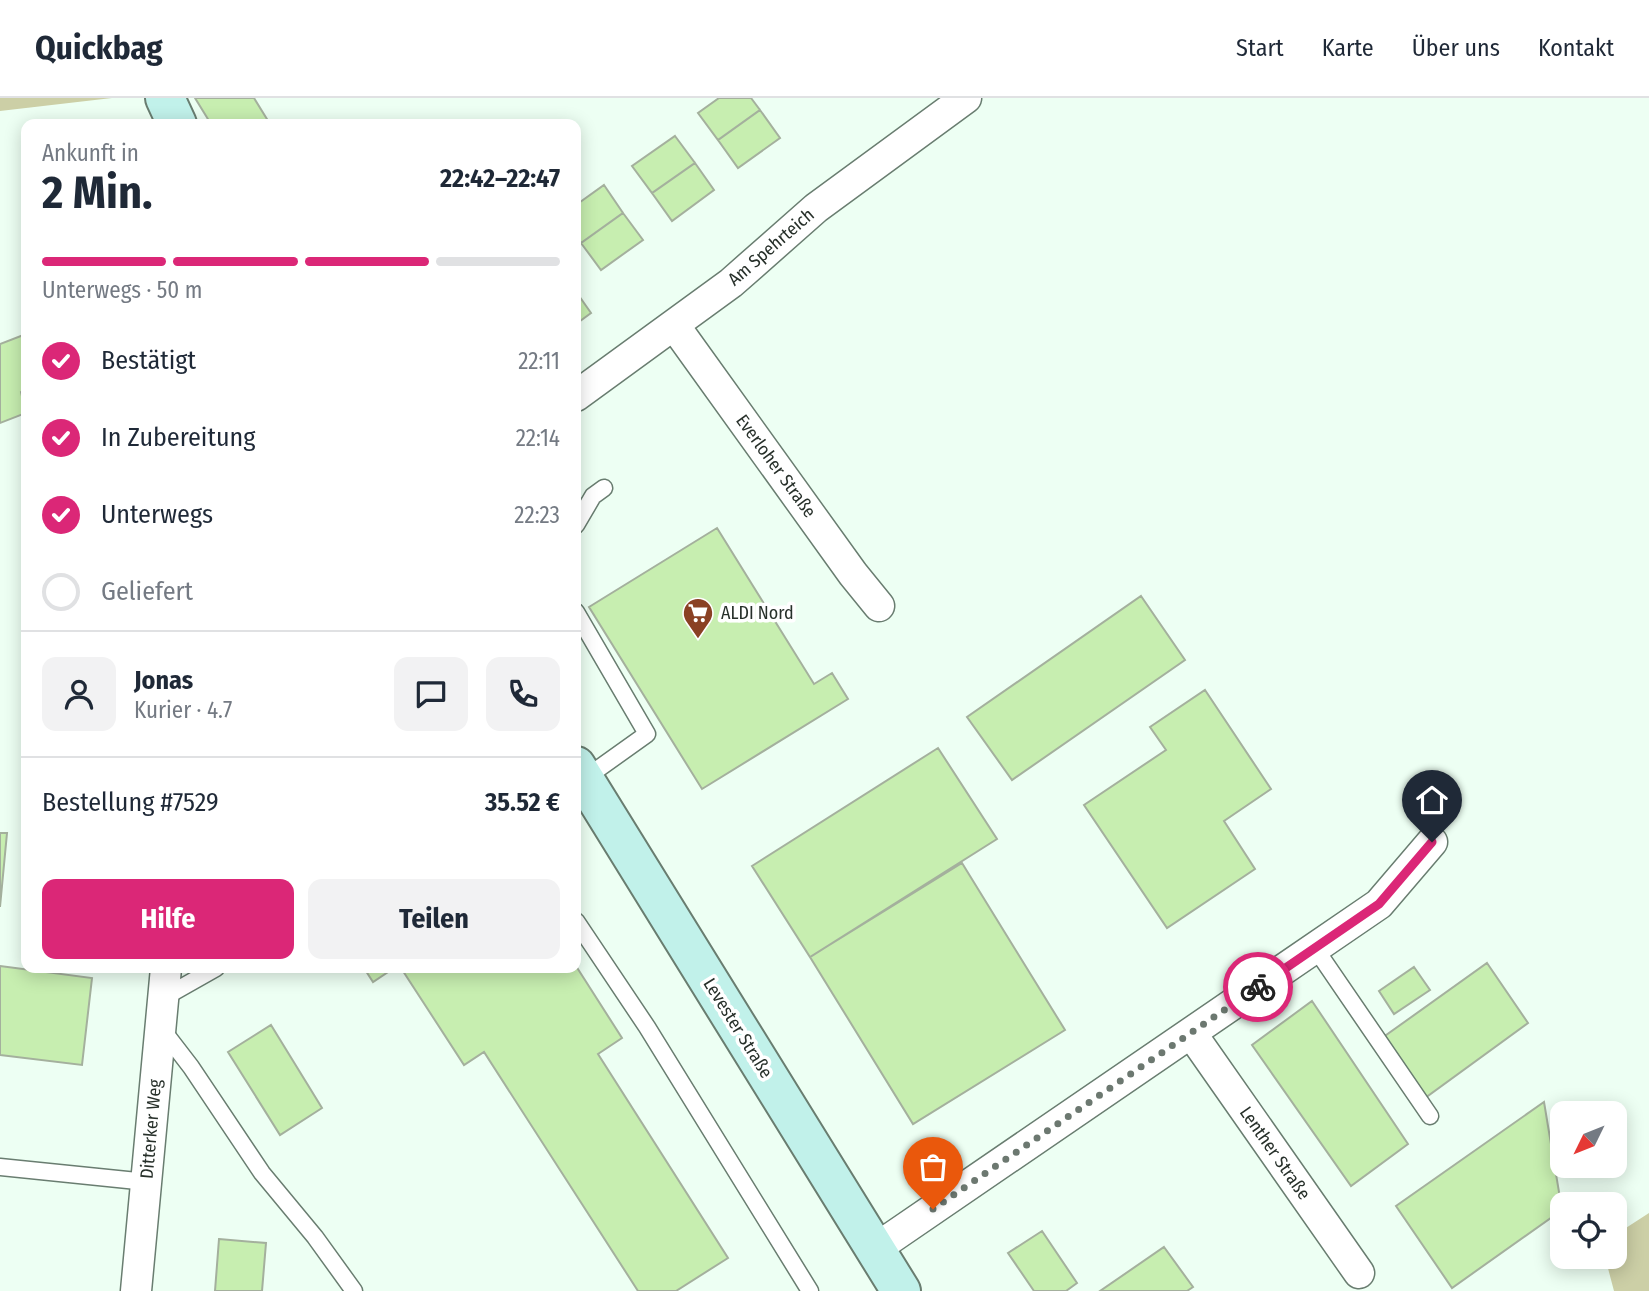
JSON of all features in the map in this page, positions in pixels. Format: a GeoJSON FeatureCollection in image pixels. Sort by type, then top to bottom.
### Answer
{"type":"FeatureCollection","features":[{"type":"Feature","properties":{"kind":"street"},"geometry":{"type":"LineString","coordinates":[[165,98],[175,119]]}},
{"type":"Feature","properties":{"kind":"street","name":"Am Spehrteich"},"geometry":{"type":"LineString","coordinates":[[581,392],[731,283],[816,208],[966,98]]}},
{"type":"Feature","properties":{"kind":"street","name":"Everloher Straße"},"geometry":{"type":"LineString","coordinates":[[674,325],[853,574],[879,606]]}},
{"type":"Feature","properties":{"kind":"street","name":"Levester Straße"},"geometry":{"type":"LineString","coordinates":[[581,774],[901,1291]]}},
{"type":"Feature","properties":{"kind":"street"},"geometry":{"type":"LineString","coordinates":[[875,1250],[1379,904],[1432,842]]}},
{"type":"Feature","properties":{"kind":"street","name":"Ditterker Weg"},"geometry":{"type":"LineString","coordinates":[[136,1291],[166,973]]}},
{"type":"Feature","properties":{"kind":"street","name":"Lenther Straße"},"geometry":{"type":"LineString","coordinates":[[1191,1034],[1359,1273]]}},
{"type":"Feature","properties":{"kind":"lane"},"geometry":{"type":"LineString","coordinates":[[581,516],[593,496],[604,488]]}},
{"type":"Feature","properties":{"kind":"lane"},"geometry":{"type":"LineString","coordinates":[[581,621],[647,734],[581,771]]}},
{"type":"Feature","properties":{"kind":"lane"},"geometry":{"type":"LineString","coordinates":[[581,928],[647,1027],[810,1291]]}},
{"type":"Feature","properties":{"kind":"lane"},"geometry":{"type":"LineString","coordinates":[[1315,948],[1430,1116]]}},
{"type":"Feature","properties":{"kind":"lane"},"geometry":{"type":"LineString","coordinates":[[163,998],[207,973]]}},
{"type":"Feature","properties":{"kind":"lane"},"geometry":{"type":"LineString","coordinates":[[160,1028],[191,1067],[262,1173],[315,1237],[354,1291]]}},
{"type":"Feature","properties":{"kind":"lane"},"geometry":{"type":"LineString","coordinates":[[0,1167],[147,1182]]}},
{"type":"Feature","properties":{"kind":"green space"},"geometry":{"type":"Polygon","coordinates":[[[0,98],[112,98],[0,111],[0,98]]]}},
{"type":"Feature","properties":{"kind":"green space"},"geometry":{"type":"Polygon","coordinates":[[[1649,1213],[1649,1291],[1614,1291],[1608,1269],[1627,1269],[1627,1227],[1649,1213]]]}},
{"type":"Feature","properties":{"kind":"building"},"geometry":{"type":"Polygon","coordinates":[[[195,98],[254,98],[267,119],[208,119],[195,98]]]}},
{"type":"Feature","properties":{"kind":"building"},"geometry":{"type":"Polygon","coordinates":[[[719,98],[751,98],[760,110],[718,140],[698,113],[719,98]]]}},
{"type":"Feature","properties":{"kind":"building"},"geometry":{"type":"Polygon","coordinates":[[[760,110],[780,138],[738,168],[718,140],[760,110]]]}},
{"type":"Feature","properties":{"kind":"building"},"geometry":{"type":"Polygon","coordinates":[[[675,136],[695,163],[652,193],[632,166],[675,136]]]}},
{"type":"Feature","properties":{"kind":"building"},"geometry":{"type":"Polygon","coordinates":[[[695,163],[714,190],[672,221],[652,193],[695,163]]]}},
{"type":"Feature","properties":{"kind":"building"},"geometry":{"type":"Polygon","coordinates":[[[604,185],[623,213],[581,243],[581,201],[604,185]]]}},
{"type":"Feature","properties":{"kind":"building"},"geometry":{"type":"Polygon","coordinates":[[[623,213],[643,240],[601,270],[581,243],[623,213]]]}},
{"type":"Feature","properties":{"kind":"building"},"geometry":{"type":"Polygon","coordinates":[[[581,299],[591,313],[581,320],[581,299]]]}},
{"type":"Feature","properties":{"kind":"building"},"geometry":{"type":"Polygon","coordinates":[[[21,336],[21,415],[0,423],[0,344],[21,336]]]}},
{"type":"Feature","properties":{"kind":"building","name":"ALDI Nord"},"geometry":{"type":"Polygon","coordinates":[[[717,528],[814,684],[832,673],[848,699],[702,789],[589,607],[717,528]]]}},
{"type":"Feature","properties":{"kind":"building"},"geometry":{"type":"Polygon","coordinates":[[[1141,596],[1185,660],[1012,780],[967,717],[1141,596]]]}},
{"type":"Feature","properties":{"kind":"building"},"geometry":{"type":"Polygon","coordinates":[[[1205,690],[1271,789],[1224,821],[1255,869],[1167,928],[1084,805],[1166,750],[1150,727],[1205,690]]]}},
{"type":"Feature","properties":{"kind":"building"},"geometry":{"type":"Polygon","coordinates":[[[938,748],[997,839],[810,957],[752,866],[938,748]]]}},
{"type":"Feature","properties":{"kind":"building"},"geometry":{"type":"Polygon","coordinates":[[[0,833],[7,833],[0,907],[0,833]]]}},
{"type":"Feature","properties":{"kind":"building"},"geometry":{"type":"Polygon","coordinates":[[[962,863],[1065,1030],[913,1124],[810,957],[962,863]]]}},
{"type":"Feature","properties":{"kind":"building"},"geometry":{"type":"Polygon","coordinates":[[[1487,963],[1528,1023],[1425,1098],[1382,1038],[1487,963]]]}},
{"type":"Feature","properties":{"kind":"building"},"geometry":{"type":"Polygon","coordinates":[[[0,966],[21,969],[21,973],[54,973],[92,978],[82,1065],[0,1055],[0,966]]]}},
{"type":"Feature","properties":{"kind":"building"},"geometry":{"type":"Polygon","coordinates":[[[1414,967],[1430,990],[1394,1014],[1379,991],[1414,967]]]}},
{"type":"Feature","properties":{"kind":"building"},"geometry":{"type":"Polygon","coordinates":[[[367,973],[386,973],[373,982],[367,973]]]}},
{"type":"Feature","properties":{"kind":"building"},"geometry":{"type":"Polygon","coordinates":[[[404,973],[580,973],[622,1038],[598,1054],[728,1258],[676,1291],[638,1291],[484,1052],[464,1065],[404,973]]]}},
{"type":"Feature","properties":{"kind":"building"},"geometry":{"type":"Polygon","coordinates":[[[1312,1001],[1408,1144],[1351,1186],[1252,1045],[1312,1001]]]}},
{"type":"Feature","properties":{"kind":"building"},"geometry":{"type":"Polygon","coordinates":[[[271,1025],[322,1108],[280,1135],[228,1052],[271,1025]]]}},
{"type":"Feature","properties":{"kind":"building"},"geometry":{"type":"Polygon","coordinates":[[[1544,1102],[1550,1138],[1550,1178],[1557,1178],[1559,1192],[1550,1192],[1550,1219],[1452,1288],[1396,1206],[1544,1102]]]}},
{"type":"Feature","properties":{"kind":"building"},"geometry":{"type":"Polygon","coordinates":[[[1042,1231],[1077,1283],[1066,1291],[1034,1291],[1008,1253],[1042,1231]]]}},
{"type":"Feature","properties":{"kind":"building"},"geometry":{"type":"Polygon","coordinates":[[[219,1239],[266,1243],[262,1291],[215,1291],[219,1239]]]}},
{"type":"Feature","properties":{"kind":"building"},"geometry":{"type":"Polygon","coordinates":[[[1164,1247],[1193,1287],[1187,1291],[1100,1291],[1164,1247]]]}},
{"type":"Feature","properties":{"kind":"way so far"},"geometry":{"type":"LineString","coordinates":[[933,1209],[1258,987]]}},
{"type":"Feature","properties":{"kind":"place","name":"ALDI Nord"},"geometry":{"type":"Point","coordinates":[698,640]}},
{"type":"Feature","properties":{"kind":"route"},"geometry":{"type":"LineString","coordinates":[[1258,987],[1379,904],[1432,842]]}}]}
